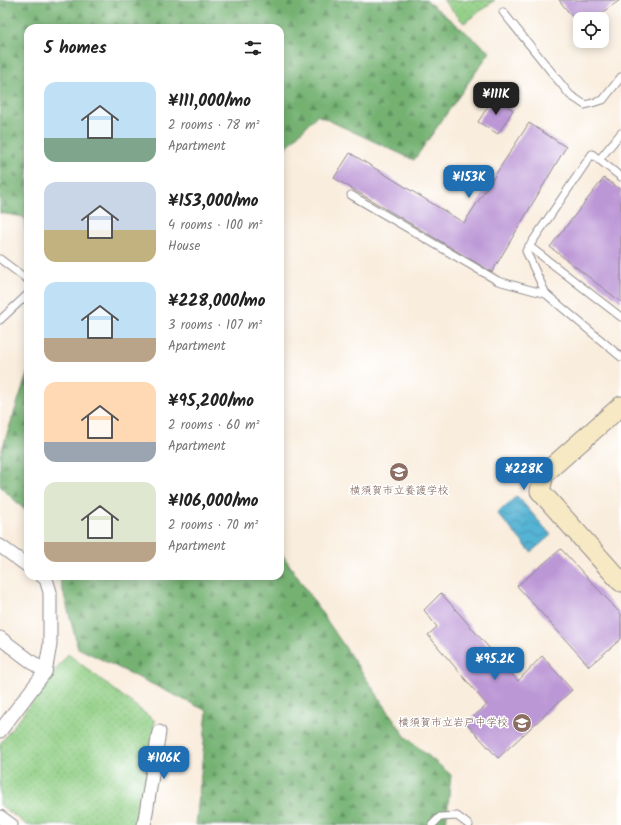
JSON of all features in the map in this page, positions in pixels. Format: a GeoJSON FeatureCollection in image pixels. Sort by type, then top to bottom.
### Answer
{"type":"FeatureCollection","features":[{"type":"Feature","properties":{"kind":"street"},"geometry":{"type":"LineString","coordinates":[[621,406],[544,474],[540,490],[621,582]]}},
{"type":"Feature","properties":{"kind":"street"},"geometry":{"type":"LineString","coordinates":[[0,546],[24,563]]}},
{"type":"Feature","properties":{"kind":"street"},"geometry":{"type":"LineString","coordinates":[[1,728],[45,672],[50,645],[50,592],[46,580]]}},
{"type":"Feature","properties":{"kind":"street"},"geometry":{"type":"LineString","coordinates":[[0,638],[45,672]]}},
{"type":"Feature","properties":{"kind":"street"},"geometry":{"type":"LineString","coordinates":[[144,825],[159,732]]}},
{"type":"Feature","properties":{"kind":"street"},"geometry":{"type":"LineString","coordinates":[[0,817],[11,825]]}},
{"type":"Feature","properties":{"kind":"lane"},"geometry":{"type":"LineString","coordinates":[[503,12],[570,95],[585,105],[603,100],[621,77]]}},
{"type":"Feature","properties":{"kind":"lane"},"geometry":{"type":"LineString","coordinates":[[599,160],[621,133]]}},
{"type":"Feature","properties":{"kind":"lane"},"geometry":{"type":"LineString","coordinates":[[546,294],[526,251],[529,246],[592,154],[621,177]]}},
{"type":"Feature","properties":{"kind":"lane"},"geometry":{"type":"LineString","coordinates":[[351,195],[498,281],[546,294],[621,357]]}},
{"type":"Feature","properties":{"kind":"lane"},"geometry":{"type":"LineString","coordinates":[[529,246],[621,317]]}},
{"type":"Feature","properties":{"kind":"lane"},"geometry":{"type":"LineString","coordinates":[[0,259],[24,277]]}},
{"type":"Feature","properties":{"kind":"lane"},"geometry":{"type":"LineString","coordinates":[[0,320],[24,298]]}},
{"type":"Feature","properties":{"kind":"lane"},"geometry":{"type":"LineString","coordinates":[[432,825],[440,817],[457,816],[470,825]]}},
{"type":"Feature","properties":{"kind":"green space"},"geometry":{"type":"Polygon","coordinates":[[[0,0],[426,0],[490,52],[414,160],[317,115],[284,150],[284,24],[24,24],[24,217],[0,213],[0,0]]]}},
{"type":"Feature","properties":{"kind":"green space"},"geometry":{"type":"Polygon","coordinates":[[[443,0],[495,0],[464,23],[443,0]]]}},
{"type":"Feature","properties":{"kind":"green space"},"geometry":{"type":"Polygon","coordinates":[[[24,383],[24,509],[0,486],[0,455],[24,383]]]}},
{"type":"Feature","properties":{"kind":"green space"},"geometry":{"type":"Polygon","coordinates":[[[284,557],[405,736],[451,775],[446,825],[196,825],[207,711],[78,648],[60,580],[284,580],[284,557]]]}},
{"type":"Feature","properties":{"kind":"green space"},"geometry":{"type":"Polygon","coordinates":[[[68,654],[155,721],[140,825],[27,825],[0,805],[0,744],[68,654]]]}},
{"type":"Feature","properties":{"kind":"water"},"geometry":{"type":"Polygon","coordinates":[[[517,496],[551,535],[531,552],[497,513],[517,496]]]}},
{"type":"Feature","properties":{"kind":"building"},"geometry":{"type":"Polygon","coordinates":[[[559,0],[620,0],[603,12],[573,12],[573,18],[559,0]]]}},
{"type":"Feature","properties":{"kind":"building"},"geometry":{"type":"Polygon","coordinates":[[[494,97],[513,110],[498,134],[478,122],[494,97]]]}},
{"type":"Feature","properties":{"kind":"building"},"geometry":{"type":"Polygon","coordinates":[[[529,123],[566,147],[492,272],[334,178],[350,153],[464,223],[529,123]]]}},
{"type":"Feature","properties":{"kind":"building"},"geometry":{"type":"Polygon","coordinates":[[[604,178],[621,190],[621,302],[550,247],[604,178]]]}},
{"type":"Feature","properties":{"kind":"building"},"geometry":{"type":"Polygon","coordinates":[[[561,549],[621,614],[621,639],[589,666],[517,586],[561,549]]]}},
{"type":"Feature","properties":{"kind":"building"},"geometry":{"type":"Polygon","coordinates":[[[441,593],[518,681],[542,656],[572,690],[498,758],[466,723],[487,705],[428,635],[437,627],[424,610],[441,593]]]}},
{"type":"Feature","properties":{"kind":"place","name":"横須賀市立養護学校"},"geometry":{"type":"Point","coordinates":[399,472]}},
{"type":"Feature","properties":{"kind":"place","name":"横須賀市立岩戸中学校"},"geometry":{"type":"Point","coordinates":[522,723]}}]}
